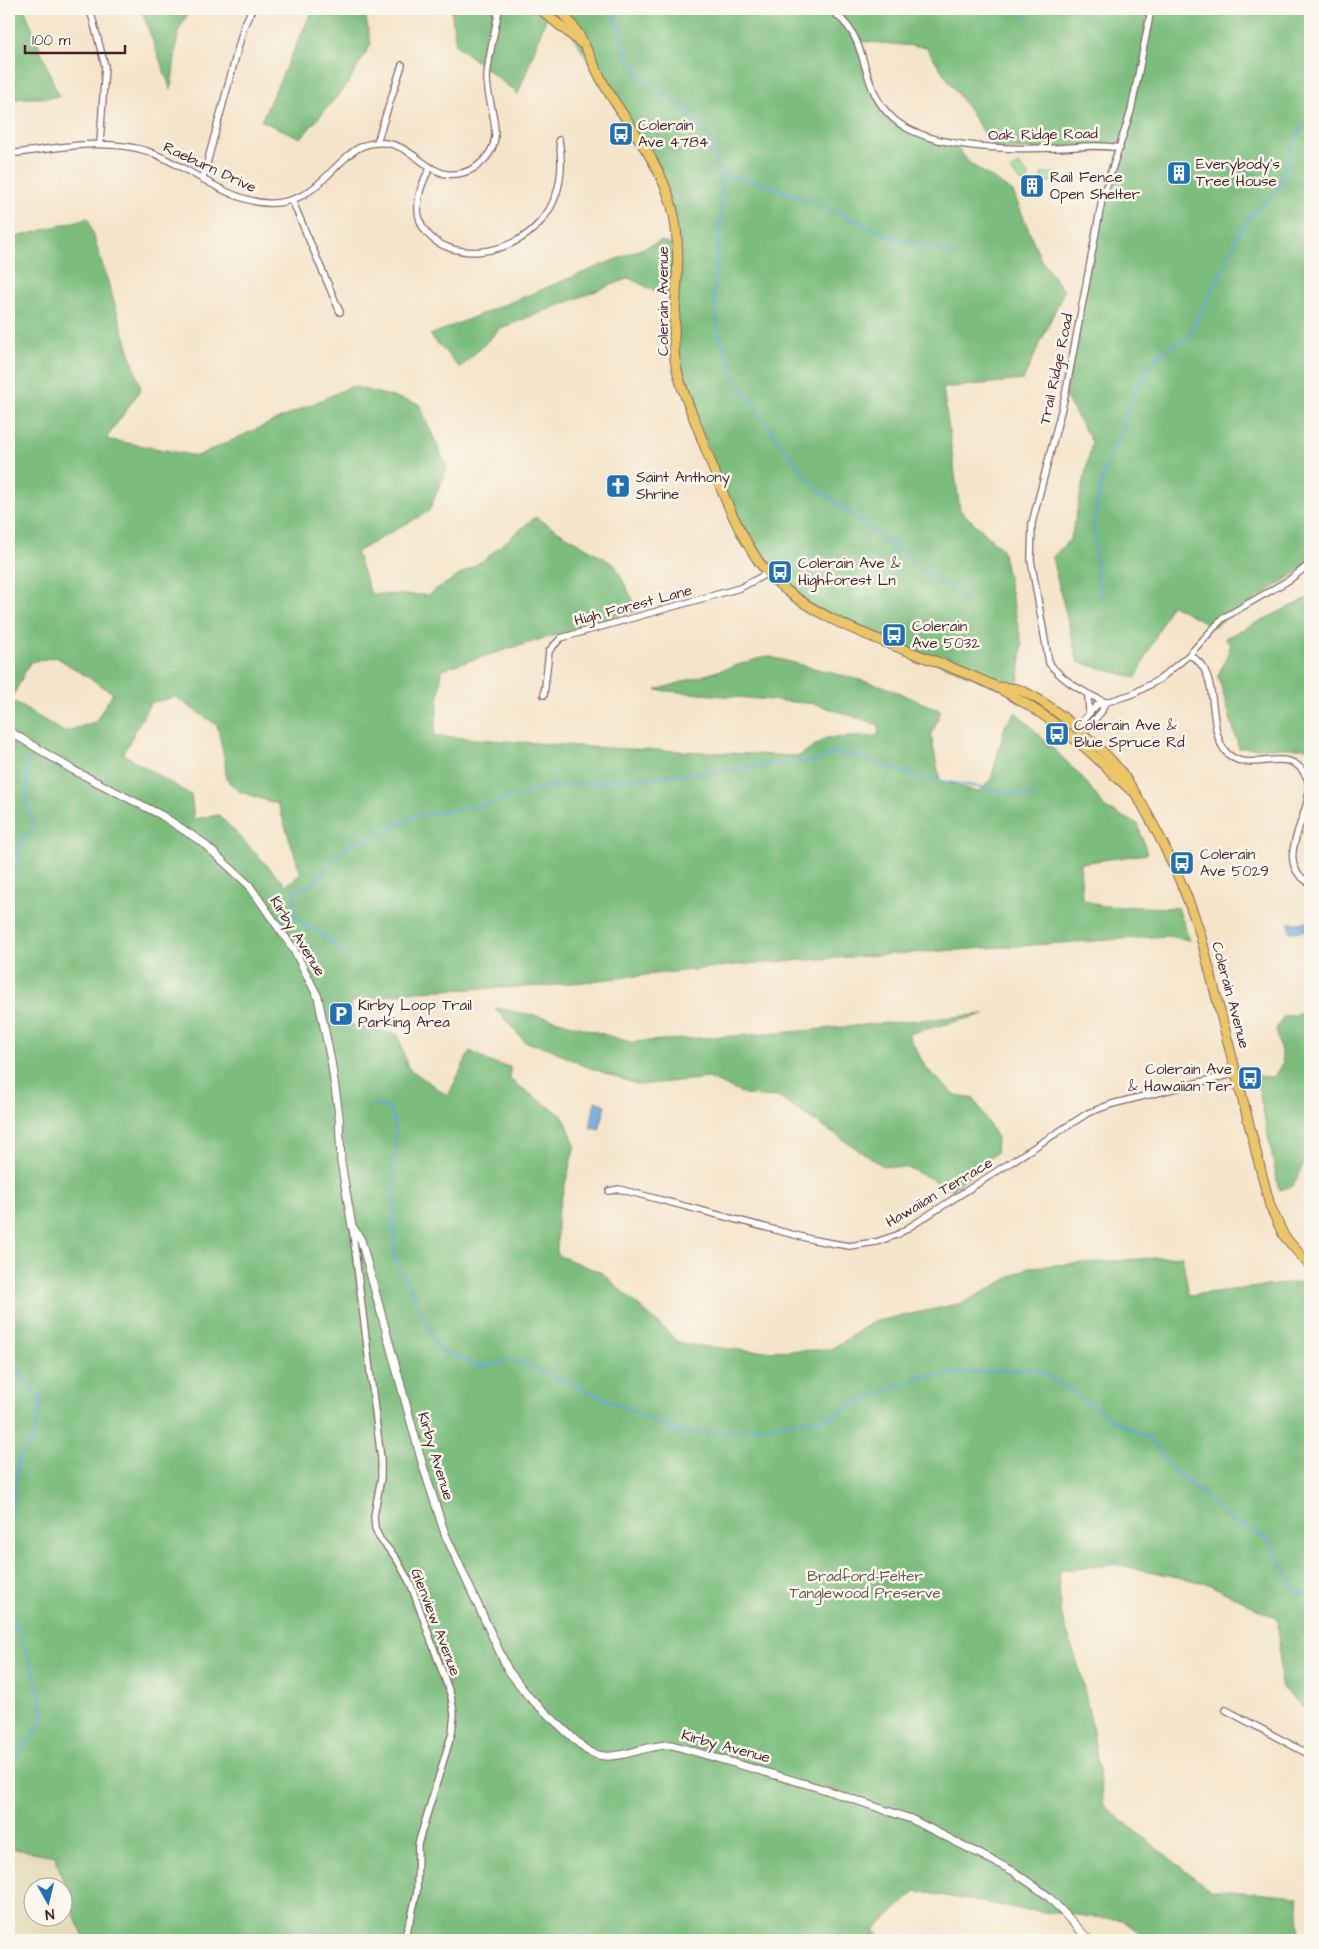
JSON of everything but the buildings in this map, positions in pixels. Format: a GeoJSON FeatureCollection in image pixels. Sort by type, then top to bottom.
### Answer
{"type":"FeatureCollection","features":[{"type":"Feature","properties":{"kind":"main road","name":"Colerain Avenue"},"geometry":{"type":"LineString","coordinates":[[540,9],[585,46]]}},
{"type":"Feature","properties":{"kind":"main road","name":"Colerain Avenue"},"geometry":{"type":"LineString","coordinates":[[556,9],[575,28],[604,85],[668,192],[674,216],[678,247],[675,301],[676,362],[686,397],[742,536],[768,572],[797,598],[827,617],[994,686],[1018,689],[1039,701],[1076,734],[1131,790],[1153,827],[1193,912],[1238,1073],[1270,1206],[1284,1236],[1310,1266]]}},
{"type":"Feature","properties":{"kind":"street"},"geometry":{"type":"LineString","coordinates":[[90,9],[105,66],[100,143]]}},
{"type":"Feature","properties":{"kind":"street"},"geometry":{"type":"LineString","coordinates":[[203,178],[244,26],[252,9]]}},
{"type":"Feature","properties":{"kind":"street"},"geometry":{"type":"LineString","coordinates":[[402,65],[377,142],[407,150],[430,168],[446,174],[465,172],[481,163],[492,148],[496,130],[487,77],[499,9]]}},
{"type":"Feature","properties":{"kind":"street","name":"Oak Ridge Road"},"geometry":{"type":"LineString","coordinates":[[828,9],[842,20],[857,40],[873,89],[881,105],[893,119],[906,129],[955,143],[995,149],[1100,145],[1120,148]]}},
{"type":"Feature","properties":{"kind":"street"},"geometry":{"type":"LineString","coordinates":[[1146,9],[1150,15],[1155,9]]}},
{"type":"Feature","properties":{"kind":"street","name":"Trail Ridge Road"},"geometry":{"type":"LineString","coordinates":[[1104,702],[1088,695],[1060,676],[1049,663],[1034,578],[1031,541],[1035,505],[1065,396],[1097,221],[1140,76],[1150,15]]}},
{"type":"Feature","properties":{"kind":"street"},"geometry":{"type":"LineString","coordinates":[[430,168],[418,195],[420,218],[425,229],[431,237],[450,248],[463,252],[488,252],[513,244],[536,225],[551,204],[562,176],[563,160],[559,140]]}},
{"type":"Feature","properties":{"kind":"street","name":"Raeburn Drive"},"geometry":{"type":"LineString","coordinates":[[9,154],[100,143],[147,151],[254,202],[276,203],[292,200],[319,186],[350,154],[377,142]]}},
{"type":"Feature","properties":{"kind":"street"},"geometry":{"type":"LineString","coordinates":[[292,200],[340,312]]}},
{"type":"Feature","properties":{"kind":"street"},"geometry":{"type":"LineString","coordinates":[[1076,734],[1089,713],[1104,702],[1113,701],[1147,687],[1189,655],[1223,618],[1289,580],[1310,564]]}},
{"type":"Feature","properties":{"kind":"street","name":"High Forest Lane"},"geometry":{"type":"LineString","coordinates":[[544,695],[549,651],[561,638],[740,588],[768,572]]}},
{"type":"Feature","properties":{"kind":"street"},"geometry":{"type":"LineString","coordinates":[[1189,655],[1194,657],[1204,670],[1219,736],[1226,752],[1235,758],[1247,762],[1274,759],[1289,760],[1306,776],[1309,794],[1294,854],[1299,875],[1310,883]]}},
{"type":"Feature","properties":{"kind":"street"},"geometry":{"type":"LineString","coordinates":[[1088,695],[1089,713]]}},
{"type":"Feature","properties":{"kind":"street"},"geometry":{"type":"LineString","coordinates":[[1076,734],[1102,711],[1104,702]]}},
{"type":"Feature","properties":{"kind":"street","name":"Kirby Avenue"},"geometry":{"type":"LineString","coordinates":[[9,731],[67,766],[137,801],[184,829],[244,878],[294,950],[320,1003],[339,1115],[341,1162],[352,1226],[361,1240],[420,1457],[445,1534],[508,1670],[529,1697],[585,1749],[596,1755],[611,1757],[653,1746],[672,1745],[823,1789],[911,1820],[976,1850],[1013,1871],[1048,1896],[1089,1940]]}},
{"type":"Feature","properties":{"kind":"street","name":"Hawaiian Terrace"},"geometry":{"type":"LineString","coordinates":[[609,1192],[619,1189],[814,1240],[849,1246],[876,1242],[897,1235],[1088,1113],[1112,1104],[1238,1073]]}},
{"type":"Feature","properties":{"kind":"street","name":"Glenview Avenue"},"geometry":{"type":"LineString","coordinates":[[352,1226],[380,1459],[381,1478],[374,1516],[375,1528],[380,1539],[396,1558],[411,1585],[451,1696],[454,1714],[452,1733],[418,1844],[416,1899],[403,1940]]}},
{"type":"Feature","properties":{"kind":"street"},"geometry":{"type":"LineString","coordinates":[[1226,1710],[1310,1755]]}},
{"type":"Feature","properties":{"kind":"shaded area"},"geometry":{"type":"Polygon","coordinates":[[[9,1848],[55,1856],[62,1876],[22,1876],[22,1926],[72,1926],[72,1907],[78,1925],[86,1940],[9,1940],[9,1848]]]}},
{"type":"Feature","properties":{"kind":"green space"},"geometry":{"type":"Polygon","coordinates":[[[9,9],[25,10],[59,97],[9,99],[9,9]]]}},
{"type":"Feature","properties":{"kind":"green space"},"geometry":{"type":"Polygon","coordinates":[[[141,9],[190,9],[178,32],[171,90],[141,9]]]}},
{"type":"Feature","properties":{"kind":"green space"},"geometry":{"type":"Polygon","coordinates":[[[313,9],[364,9],[371,44],[347,85],[301,138],[261,121],[313,9]]]}},
{"type":"Feature","properties":{"kind":"green space"},"geometry":{"type":"Polygon","coordinates":[[[451,9],[531,9],[547,16],[518,94],[456,45],[451,9]]]}},
{"type":"Feature","properties":{"kind":"green space"},"geometry":{"type":"Polygon","coordinates":[[[557,9],[1146,9],[1150,15],[1155,9],[1310,9],[1310,564],[1213,627],[1171,604],[1136,678],[1078,662],[1052,558],[1071,538],[1092,442],[1065,396],[1097,221],[1120,148],[995,149],[926,47],[858,41],[881,105],[906,129],[955,143],[968,162],[1013,192],[1041,260],[1064,291],[1023,380],[943,388],[960,510],[1002,549],[1022,645],[1018,689],[994,686],[827,617],[797,598],[742,537],[676,362],[675,301],[629,278],[501,328],[460,368],[430,335],[661,241],[677,247],[668,192],[557,9]]]}},
{"type":"Feature","properties":{"kind":"green space"},"geometry":{"type":"Polygon","coordinates":[[[1018,164],[1030,177],[1023,183],[1010,170],[1018,164]]]}},
{"type":"Feature","properties":{"kind":"green space"},"geometry":{"type":"Polygon","coordinates":[[[1042,173],[1063,174],[1061,186],[1055,185],[1053,182],[1042,183],[1042,173]]]}},
{"type":"Feature","properties":{"kind":"green space","name":"Bradford-Felter Tanglewood Preserve"},"geometry":{"type":"Polygon","coordinates":[[[88,218],[141,389],[106,439],[197,456],[352,386],[419,404],[447,468],[429,511],[356,552],[371,594],[427,595],[484,560],[535,517],[615,565],[638,610],[442,669],[434,736],[606,748],[799,756],[826,738],[878,736],[879,725],[816,704],[656,690],[767,656],[883,686],[941,711],[931,736],[940,780],[978,792],[991,780],[1005,726],[1016,712],[1083,778],[1105,808],[1138,824],[1147,854],[1080,863],[1082,898],[1100,906],[1178,908],[1190,940],[1167,936],[745,964],[546,986],[415,991],[351,1002],[349,1024],[398,1035],[408,1068],[448,1096],[470,1051],[490,1062],[510,1067],[510,1080],[564,1117],[575,1145],[557,1216],[557,1255],[602,1273],[681,1344],[748,1351],[830,1350],[873,1322],[963,1303],[1029,1267],[1182,1256],[1189,1295],[1310,1281],[1310,1714],[1281,1687],[1278,1619],[1206,1583],[1114,1564],[1059,1571],[1060,1611],[1081,1674],[1092,1726],[1104,1806],[1209,1889],[1298,1897],[1301,1940],[1150,1940],[1122,1920],[1027,1910],[916,1891],[874,1930],[883,1940],[86,1940],[78,1925],[72,1907],[72,1876],[62,1876],[55,1856],[9,1848],[9,239],[88,218]],[[56,657],[30,662],[11,700],[64,732],[95,722],[113,693],[56,657]],[[175,697],[150,703],[123,754],[191,795],[194,819],[219,815],[286,885],[301,874],[278,804],[240,792],[226,779],[225,761],[217,725],[175,697]]]}},
{"type":"Feature","properties":{"kind":"green space"},"geometry":{"type":"Polygon","coordinates":[[[1310,597],[1310,748],[1239,748],[1218,676],[1231,645],[1225,638],[1310,597]]]}},
{"type":"Feature","properties":{"kind":"green space"},"geometry":{"type":"Polygon","coordinates":[[[495,1008],[548,1018],[630,1042],[768,1034],[985,1014],[908,1034],[926,1068],[956,1096],[974,1099],[997,1138],[996,1153],[953,1189],[908,1168],[883,1166],[778,1097],[746,1095],[708,1078],[639,1085],[582,1065],[549,1048],[525,1042],[495,1008]]]}},
{"type":"Feature","properties":{"kind":"green space"},"geometry":{"type":"Polygon","coordinates":[[[1310,1013],[1310,1151],[1293,1186],[1279,1190],[1256,1076],[1274,1077],[1283,1062],[1276,1029],[1284,1016],[1310,1013]]]}},
{"type":"Feature","properties":{"kind":"water"},"geometry":{"type":"Polygon","coordinates":[[[1310,922],[1310,930],[1290,932],[1289,923],[1310,922]]]}},
{"type":"Feature","properties":{"kind":"water"},"geometry":{"type":"Polygon","coordinates":[[[595,1101],[606,1105],[599,1130],[590,1127],[595,1101]]]}},
{"type":"Feature","properties":{"kind":"waterway"},"geometry":{"type":"LineString","coordinates":[[610,9],[617,21],[628,58],[643,79],[682,106],[709,139],[720,174],[722,205],[714,292],[719,335],[737,380],[759,414],[810,483],[967,602]]}},
{"type":"Feature","properties":{"kind":"waterway"},"geometry":{"type":"LineString","coordinates":[[1017,9],[1029,17]]}},
{"type":"Feature","properties":{"kind":"waterway"},"geometry":{"type":"LineString","coordinates":[[1102,599],[1096,572],[1094,518],[1106,465],[1118,440],[1135,391],[1145,371],[1166,349],[1188,338],[1230,255],[1238,235],[1254,212],[1270,199],[1280,186],[1289,154],[1299,132],[1310,121]]}},
{"type":"Feature","properties":{"kind":"waterway"},"geometry":{"type":"LineString","coordinates":[[720,174],[761,183],[821,205],[894,238],[955,255]]}},
{"type":"Feature","properties":{"kind":"waterway"},"geometry":{"type":"LineString","coordinates":[[345,959],[334,943],[297,918],[294,911],[295,891],[310,886],[335,858],[354,842],[383,833],[415,816],[486,805],[541,788],[819,760],[835,752],[867,759],[914,776],[1036,797]]}},
{"type":"Feature","properties":{"kind":"waterway"},"geometry":{"type":"LineString","coordinates":[[9,917],[12,913],[13,876],[24,835],[35,828],[27,805],[27,759]]}},
{"type":"Feature","properties":{"kind":"waterway"},"geometry":{"type":"LineString","coordinates":[[372,1104],[388,1107],[394,1119],[396,1152],[392,1164],[394,1183],[394,1257],[421,1310],[436,1348],[481,1367],[510,1360],[551,1374],[678,1432],[703,1433],[831,1417],[860,1402],[920,1377],[1020,1369],[1040,1370],[1110,1418],[1150,1439],[1173,1469],[1233,1521],[1269,1540],[1296,1592],[1310,1595]]}},
{"type":"Feature","properties":{"kind":"waterway"},"geometry":{"type":"LineString","coordinates":[[9,1356],[41,1401],[33,1439],[19,1458],[12,1511],[9,1520]]}},
{"type":"Feature","properties":{"kind":"waterway"},"geometry":{"type":"LineString","coordinates":[[9,1605],[38,1685],[44,1718],[9,1768]]}},
{"type":"Feature","properties":{"kind":"place","name":"Colerain Ave 4784"},"geometry":{"type":"Point","coordinates":[621,134]}},
{"type":"Feature","properties":{"kind":"place","name":"Everybody's Tree House"},"geometry":{"type":"Point","coordinates":[1179,173]}},
{"type":"Feature","properties":{"kind":"place","name":"Rail Fence Open Shelter"},"geometry":{"type":"Point","coordinates":[1032,186]}},
{"type":"Feature","properties":{"kind":"place","name":"Saint Anthony Shrine"},"geometry":{"type":"Point","coordinates":[618,486]}},
{"type":"Feature","properties":{"kind":"place","name":"Colerain Ave & Highforest Ln"},"geometry":{"type":"Point","coordinates":[780,572]}},
{"type":"Feature","properties":{"kind":"place","name":"Colerain Ave 5032"},"geometry":{"type":"Point","coordinates":[894,635]}},
{"type":"Feature","properties":{"kind":"place","name":"Colerain Ave & Blue Spruce Rd"},"geometry":{"type":"Point","coordinates":[1057,734]}},
{"type":"Feature","properties":{"kind":"place","name":"Colerain Ave 5029"},"geometry":{"type":"Point","coordinates":[1182,863]}},
{"type":"Feature","properties":{"kind":"place","name":"Kirby Loop Trail Parking Area"},"geometry":{"type":"Point","coordinates":[341,1014]}},
{"type":"Feature","properties":{"kind":"place","name":"Colerain Ave & Hawaiian Ter"},"geometry":{"type":"Point","coordinates":[1250,1078]}}]}
